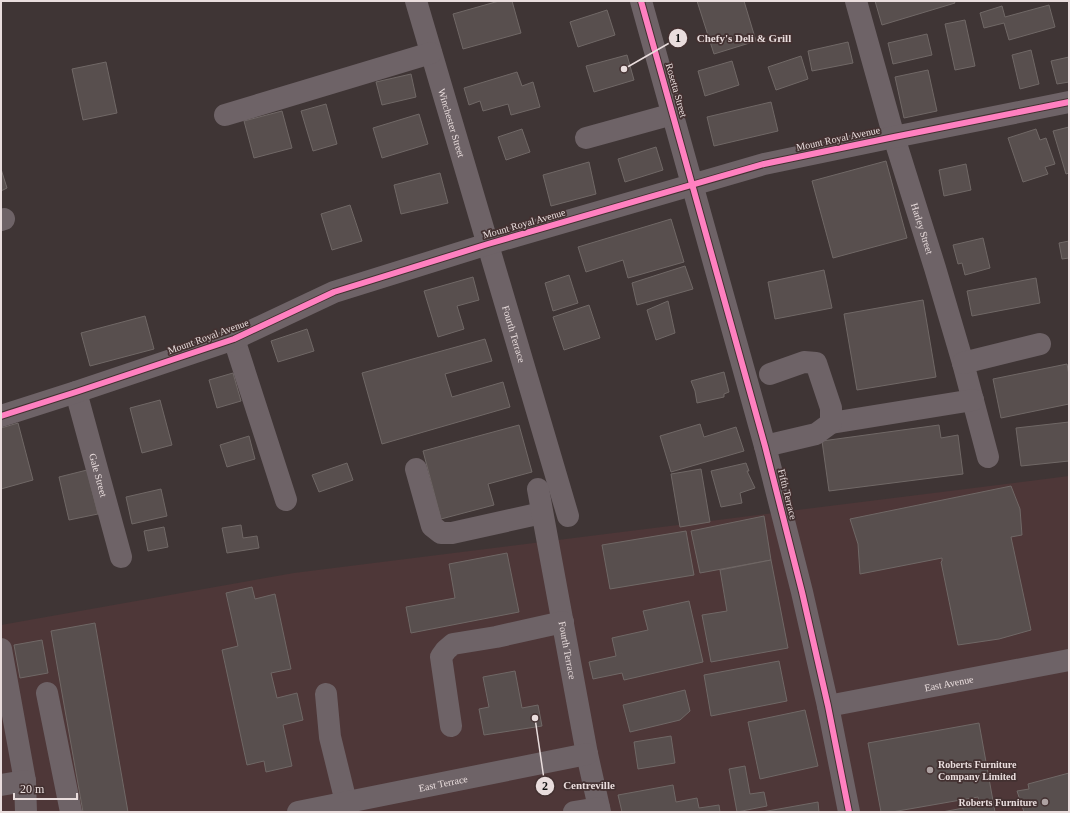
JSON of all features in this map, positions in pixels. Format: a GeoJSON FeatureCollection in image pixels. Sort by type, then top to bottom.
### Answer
{"type":"FeatureCollection","features":[{"type":"Feature","properties":{"kind":"street","name":"Winchester Street"},"geometry":{"type":"LineString","coordinates":[[416,1],[488,244]]}},
{"type":"Feature","properties":{"kind":"street","name":"Rosetta Street"},"geometry":{"type":"LineString","coordinates":[[642,1],[693,184]]}},
{"type":"Feature","properties":{"kind":"street","name":"Harley Street"},"geometry":{"type":"LineString","coordinates":[[856,1],[894,137],[963,363],[988,457]]}},
{"type":"Feature","properties":{"kind":"street"},"geometry":{"type":"LineString","coordinates":[[225,114],[431,53]]}},
{"type":"Feature","properties":{"kind":"street","name":"Mount Royal Avenue"},"geometry":{"type":"LineString","coordinates":[[1,416],[234,339],[334,292],[488,244],[764,164],[1069,102]]}},
{"type":"Feature","properties":{"kind":"street"},"geometry":{"type":"LineString","coordinates":[[586,138],[673,114]]}},
{"type":"Feature","properties":{"kind":"street","name":"Fifth Terrace"},"geometry":{"type":"LineString","coordinates":[[693,184],[765,446],[802,592],[828,706],[849,812]]}},
{"type":"Feature","properties":{"kind":"street","name":"Fourth Terrace"},"geometry":{"type":"LineString","coordinates":[[488,244],[568,516]]}},
{"type":"Feature","properties":{"kind":"street"},"geometry":{"type":"LineString","coordinates":[[234,339],[286,500]]}},
{"type":"Feature","properties":{"kind":"street"},"geometry":{"type":"LineString","coordinates":[[963,363],[1040,344]]}},
{"type":"Feature","properties":{"kind":"street"},"geometry":{"type":"LineString","coordinates":[[770,374],[804,362],[816,363],[831,408],[831,423]]}},
{"type":"Feature","properties":{"kind":"street","name":"Gale Street"},"geometry":{"type":"LineString","coordinates":[[76,392],[121,557]]}},
{"type":"Feature","properties":{"kind":"street"},"geometry":{"type":"LineString","coordinates":[[765,446],[816,434],[831,423],[973,400]]}},
{"type":"Feature","properties":{"kind":"street"},"geometry":{"type":"LineString","coordinates":[[416,469],[432,526],[441,533],[452,533],[542,513]]}},
{"type":"Feature","properties":{"kind":"street","name":"Fourth Terrace"},"geometry":{"type":"LineString","coordinates":[[538,489],[587,754],[599,810]]}},
{"type":"Feature","properties":{"kind":"street"},"geometry":{"type":"LineString","coordinates":[[451,726],[441,657],[446,650],[453,644],[460,642],[496,637],[563,622]]}},
{"type":"Feature","properties":{"kind":"street"},"geometry":{"type":"LineString","coordinates":[[1,649],[25,781],[26,812]]}},
{"type":"Feature","properties":{"kind":"street","name":"East Avenue"},"geometry":{"type":"LineString","coordinates":[[828,706],[1069,660]]}},
{"type":"Feature","properties":{"kind":"street"},"geometry":{"type":"LineString","coordinates":[[47,693],[71,812]]}},
{"type":"Feature","properties":{"kind":"street"},"geometry":{"type":"LineString","coordinates":[[326,694],[330,737],[346,802]]}},
{"type":"Feature","properties":{"kind":"street","name":"East Terrace"},"geometry":{"type":"LineString","coordinates":[[298,812],[587,754]]}},
{"type":"Feature","properties":{"kind":"street"},"geometry":{"type":"LineString","coordinates":[[1,785],[25,781]]}},
{"type":"Feature","properties":{"kind":"street"},"geometry":{"type":"LineString","coordinates":[[574,812],[599,810]]}},
{"type":"Feature","properties":{"kind":"shaded area"},"geometry":{"type":"Polygon","coordinates":[[[1069,476],[1069,812],[1,812],[1,625],[294,573],[1069,476]]]}},
{"type":"Feature","properties":{"kind":"building"},"geometry":{"type":"Polygon","coordinates":[[[499,1],[512,1],[521,33],[463,49],[453,14],[499,1]]]}},
{"type":"Feature","properties":{"kind":"building"},"geometry":{"type":"Polygon","coordinates":[[[697,1],[744,1],[756,41],[714,54],[697,1]]]}},
{"type":"Feature","properties":{"kind":"building"},"geometry":{"type":"Polygon","coordinates":[[[875,1],[954,1],[955,3],[882,25],[875,1]]]}},
{"type":"Feature","properties":{"kind":"building"},"geometry":{"type":"Polygon","coordinates":[[[1049,5],[1055,27],[1009,40],[1004,23],[984,28],[980,13],[1002,6],[1005,17],[1049,5]]]}},
{"type":"Feature","properties":{"kind":"building"},"geometry":{"type":"Polygon","coordinates":[[[607,10],[615,35],[578,47],[570,22],[607,10]]]}},
{"type":"Feature","properties":{"kind":"building"},"geometry":{"type":"Polygon","coordinates":[[[965,20],[975,66],[955,70],[945,24],[965,20]]]}},
{"type":"Feature","properties":{"kind":"building"},"geometry":{"type":"Polygon","coordinates":[[[927,34],[932,55],[893,64],[888,43],[927,34]]]}},
{"type":"Feature","properties":{"kind":"building"},"geometry":{"type":"Polygon","coordinates":[[[848,42],[853,63],[812,71],[808,51],[848,42]]]}},
{"type":"Feature","properties":{"kind":"building"},"geometry":{"type":"Polygon","coordinates":[[[1031,50],[1039,84],[1020,89],[1012,55],[1031,50]]]}},
{"type":"Feature","properties":{"kind":"building"},"geometry":{"type":"Polygon","coordinates":[[[627,55],[634,80],[594,92],[586,66],[627,55]]]}},
{"type":"Feature","properties":{"kind":"building"},"geometry":{"type":"Polygon","coordinates":[[[801,56],[808,79],[776,90],[768,67],[801,56]]]}},
{"type":"Feature","properties":{"kind":"building"},"geometry":{"type":"Polygon","coordinates":[[[1069,57],[1069,82],[1057,84],[1051,61],[1069,57]]]}},
{"type":"Feature","properties":{"kind":"building"},"geometry":{"type":"Polygon","coordinates":[[[732,61],[739,85],[705,96],[698,71],[732,61]]]}},
{"type":"Feature","properties":{"kind":"building"},"geometry":{"type":"Polygon","coordinates":[[[106,62],[117,113],[83,120],[72,69],[106,62]]]}},
{"type":"Feature","properties":{"kind":"building"},"geometry":{"type":"Polygon","coordinates":[[[928,70],[937,111],[904,118],[895,77],[928,70]]]}},
{"type":"Feature","properties":{"kind":"building"},"geometry":{"type":"Polygon","coordinates":[[[517,72],[522,86],[533,82],[540,107],[511,115],[508,104],[483,111],[480,101],[469,105],[464,88],[517,72]]]}},
{"type":"Feature","properties":{"kind":"building"},"geometry":{"type":"Polygon","coordinates":[[[411,74],[416,97],[382,105],[376,82],[411,74]]]}},
{"type":"Feature","properties":{"kind":"building"},"geometry":{"type":"Polygon","coordinates":[[[771,102],[778,131],[714,146],[707,117],[771,102]]]}},
{"type":"Feature","properties":{"kind":"building"},"geometry":{"type":"Polygon","coordinates":[[[326,104],[337,144],[313,151],[301,111],[326,104]]]}},
{"type":"Feature","properties":{"kind":"building"},"geometry":{"type":"Polygon","coordinates":[[[282,111],[292,148],[254,158],[244,121],[282,111]]]}},
{"type":"Feature","properties":{"kind":"building"},"geometry":{"type":"Polygon","coordinates":[[[419,114],[428,144],[382,158],[373,128],[419,114]]]}},
{"type":"Feature","properties":{"kind":"building"},"geometry":{"type":"Polygon","coordinates":[[[1069,127],[1069,173],[1066,174],[1053,131],[1069,127]]]}},
{"type":"Feature","properties":{"kind":"building"},"geometry":{"type":"Polygon","coordinates":[[[522,129],[530,152],[506,160],[498,137],[522,129]]]}},
{"type":"Feature","properties":{"kind":"building"},"geometry":{"type":"Polygon","coordinates":[[[1036,129],[1040,140],[1046,138],[1055,164],[1045,167],[1048,174],[1023,182],[1008,138],[1036,129]]]}},
{"type":"Feature","properties":{"kind":"building"},"geometry":{"type":"Polygon","coordinates":[[[656,147],[663,170],[625,182],[618,159],[656,147]]]}},
{"type":"Feature","properties":{"kind":"building"},"geometry":{"type":"Polygon","coordinates":[[[886,161],[907,238],[833,258],[812,181],[886,161]]]}},
{"type":"Feature","properties":{"kind":"building"},"geometry":{"type":"Polygon","coordinates":[[[589,162],[596,194],[551,206],[543,175],[589,162]]]}},
{"type":"Feature","properties":{"kind":"building"},"geometry":{"type":"Polygon","coordinates":[[[966,164],[971,190],[944,196],[939,170],[966,164]]]}},
{"type":"Feature","properties":{"kind":"building"},"geometry":{"type":"Polygon","coordinates":[[[1,169],[7,188],[1,191],[1,169]]]}},
{"type":"Feature","properties":{"kind":"building"},"geometry":{"type":"Polygon","coordinates":[[[440,173],[448,203],[401,214],[394,185],[440,173]]]}},
{"type":"Feature","properties":{"kind":"building"},"geometry":{"type":"Polygon","coordinates":[[[350,205],[362,241],[332,250],[321,214],[350,205]]]}},
{"type":"Feature","properties":{"kind":"building"},"geometry":{"type":"Polygon","coordinates":[[[671,219],[684,262],[628,278],[623,260],[586,272],[578,247],[671,219]]]}},
{"type":"Feature","properties":{"kind":"building"},"geometry":{"type":"Polygon","coordinates":[[[983,238],[990,268],[965,275],[962,263],[958,264],[953,245],[983,238]]]}},
{"type":"Feature","properties":{"kind":"building"},"geometry":{"type":"Polygon","coordinates":[[[1069,241],[1069,258],[1062,259],[1059,243],[1069,241]]]}},
{"type":"Feature","properties":{"kind":"building"},"geometry":{"type":"Polygon","coordinates":[[[685,266],[693,289],[637,305],[632,283],[685,266]]]}},
{"type":"Feature","properties":{"kind":"building"},"geometry":{"type":"Polygon","coordinates":[[[824,270],[832,308],[775,319],[768,282],[824,270]]]}},
{"type":"Feature","properties":{"kind":"building"},"geometry":{"type":"Polygon","coordinates":[[[569,275],[578,303],[553,311],[545,283],[569,275]]]}},
{"type":"Feature","properties":{"kind":"building"},"geometry":{"type":"Polygon","coordinates":[[[473,277],[479,300],[457,306],[464,329],[438,337],[424,291],[473,277]]]}},
{"type":"Feature","properties":{"kind":"building"},"geometry":{"type":"Polygon","coordinates":[[[1036,278],[1040,303],[972,316],[967,291],[1036,278]]]}},
{"type":"Feature","properties":{"kind":"building"},"geometry":{"type":"Polygon","coordinates":[[[923,300],[936,377],[857,390],[844,314],[923,300]]]}},
{"type":"Feature","properties":{"kind":"building"},"geometry":{"type":"Polygon","coordinates":[[[668,301],[675,333],[656,340],[647,310],[668,301]]]}},
{"type":"Feature","properties":{"kind":"building"},"geometry":{"type":"Polygon","coordinates":[[[589,305],[600,338],[564,350],[553,317],[589,305]]]}},
{"type":"Feature","properties":{"kind":"building"},"geometry":{"type":"Polygon","coordinates":[[[145,316],[154,349],[90,366],[81,333],[145,316]]]}},
{"type":"Feature","properties":{"kind":"building"},"geometry":{"type":"Polygon","coordinates":[[[307,329],[314,351],[278,362],[271,341],[307,329]]]}},
{"type":"Feature","properties":{"kind":"building"},"geometry":{"type":"Polygon","coordinates":[[[485,339],[492,361],[445,374],[452,397],[503,382],[510,407],[382,444],[362,373],[485,339]]]}},
{"type":"Feature","properties":{"kind":"building"},"geometry":{"type":"Polygon","coordinates":[[[1067,364],[1069,375],[1069,404],[1001,418],[993,379],[1067,364]]]}},
{"type":"Feature","properties":{"kind":"building"},"geometry":{"type":"Polygon","coordinates":[[[724,372],[729,392],[724,394],[724,397],[697,403],[695,391],[691,381],[724,372]]]}},
{"type":"Feature","properties":{"kind":"building"},"geometry":{"type":"Polygon","coordinates":[[[233,373],[241,401],[217,408],[209,380],[233,373]]]}},
{"type":"Feature","properties":{"kind":"building"},"geometry":{"type":"Polygon","coordinates":[[[160,400],[172,445],[142,453],[130,408],[160,400]]]}},
{"type":"Feature","properties":{"kind":"building"},"geometry":{"type":"Polygon","coordinates":[[[1069,422],[1069,461],[1021,466],[1016,428],[1069,422]]]}},
{"type":"Feature","properties":{"kind":"building"},"geometry":{"type":"Polygon","coordinates":[[[18,423],[33,480],[1,489],[1,428],[18,423]]]}},
{"type":"Feature","properties":{"kind":"building"},"geometry":{"type":"Polygon","coordinates":[[[700,424],[704,437],[736,427],[744,451],[671,472],[660,436],[700,424]]]}},
{"type":"Feature","properties":{"kind":"building"},"geometry":{"type":"Polygon","coordinates":[[[519,425],[532,472],[488,484],[494,505],[441,519],[423,451],[519,425]]]}},
{"type":"Feature","properties":{"kind":"building"},"geometry":{"type":"Polygon","coordinates":[[[939,425],[941,438],[958,435],[963,474],[829,491],[822,441],[939,425]]]}},
{"type":"Feature","properties":{"kind":"building"},"geometry":{"type":"Polygon","coordinates":[[[249,436],[255,459],[227,467],[220,445],[249,436]]]}},
{"type":"Feature","properties":{"kind":"building"},"geometry":{"type":"Polygon","coordinates":[[[347,463],[353,480],[319,492],[312,475],[347,463]]]}},
{"type":"Feature","properties":{"kind":"building"},"geometry":{"type":"Polygon","coordinates":[[[746,463],[749,471],[747,471],[755,488],[740,493],[742,503],[721,507],[711,471],[746,463]]]}},
{"type":"Feature","properties":{"kind":"building"},"geometry":{"type":"Polygon","coordinates":[[[701,469],[710,522],[680,527],[671,474],[701,469]]]}},
{"type":"Feature","properties":{"kind":"building"},"geometry":{"type":"Polygon","coordinates":[[[87,470],[98,514],[69,520],[59,477],[87,470]]]}},
{"type":"Feature","properties":{"kind":"building"},"geometry":{"type":"Polygon","coordinates":[[[1011,486],[1020,509],[1022,535],[1011,537],[1031,630],[999,639],[958,645],[941,562],[942,558],[860,574],[858,544],[850,519],[1011,486]]]}},
{"type":"Feature","properties":{"kind":"building"},"geometry":{"type":"Polygon","coordinates":[[[161,489],[167,516],[132,524],[126,497],[161,489]]]}},
{"type":"Feature","properties":{"kind":"building"},"geometry":{"type":"Polygon","coordinates":[[[764,516],[771,560],[700,573],[691,531],[764,516]]]}},
{"type":"Feature","properties":{"kind":"building"},"geometry":{"type":"Polygon","coordinates":[[[241,525],[243,538],[257,536],[259,548],[227,553],[222,528],[241,525]]]}},
{"type":"Feature","properties":{"kind":"building"},"geometry":{"type":"Polygon","coordinates":[[[164,527],[168,547],[148,551],[144,531],[164,527]]]}},
{"type":"Feature","properties":{"kind":"building"},"geometry":{"type":"Polygon","coordinates":[[[686,531],[694,575],[610,589],[602,545],[686,531]]]}},
{"type":"Feature","properties":{"kind":"building"},"geometry":{"type":"Polygon","coordinates":[[[507,553],[519,612],[411,633],[406,607],[455,598],[449,564],[507,553]]]}},
{"type":"Feature","properties":{"kind":"building"},"geometry":{"type":"Polygon","coordinates":[[[771,560],[788,648],[711,662],[702,615],[727,611],[720,570],[771,560]]]}},
{"type":"Feature","properties":{"kind":"building"},"geometry":{"type":"Polygon","coordinates":[[[252,587],[255,599],[275,594],[291,669],[271,673],[277,698],[297,693],[303,720],[283,725],[292,766],[266,772],[264,761],[247,765],[222,650],[238,646],[226,593],[252,587]]]}},
{"type":"Feature","properties":{"kind":"building"},"geometry":{"type":"Polygon","coordinates":[[[689,601],[703,662],[624,680],[622,673],[593,679],[589,662],[616,656],[612,638],[648,630],[643,611],[689,601]]]}},
{"type":"Feature","properties":{"kind":"building"},"geometry":{"type":"Polygon","coordinates":[[[95,623],[128,812],[83,812],[51,631],[95,623]]]}},
{"type":"Feature","properties":{"kind":"building"},"geometry":{"type":"Polygon","coordinates":[[[42,640],[48,673],[20,678],[14,645],[42,640]]]}},
{"type":"Feature","properties":{"kind":"building"},"geometry":{"type":"Polygon","coordinates":[[[779,661],[787,701],[711,716],[704,675],[779,661]]]}},
{"type":"Feature","properties":{"kind":"building"},"geometry":{"type":"Polygon","coordinates":[[[515,671],[522,708],[538,705],[542,726],[484,735],[479,709],[489,707],[483,677],[515,671]]]}},
{"type":"Feature","properties":{"kind":"building"},"geometry":{"type":"Polygon","coordinates":[[[685,690],[690,711],[680,720],[630,732],[623,705],[685,690]]]}},
{"type":"Feature","properties":{"kind":"building"},"geometry":{"type":"Polygon","coordinates":[[[805,710],[818,766],[760,779],[748,722],[805,710]]]}},
{"type":"Feature","properties":{"kind":"building","name":"Roberts Furniture Company Limited"},"geometry":{"type":"Polygon","coordinates":[[[979,723],[995,812],[942,812],[980,805],[978,797],[892,812],[881,812],[868,743],[979,723]]]}},
{"type":"Feature","properties":{"kind":"building"},"geometry":{"type":"Polygon","coordinates":[[[671,736],[675,763],[638,769],[634,742],[671,736]]]}},
{"type":"Feature","properties":{"kind":"building"},"geometry":{"type":"Polygon","coordinates":[[[745,766],[750,794],[764,792],[767,806],[737,812],[729,769],[745,766]]]}},
{"type":"Feature","properties":{"kind":"building","name":"Roberts Furniture"},"geometry":{"type":"Polygon","coordinates":[[[1069,773],[1069,812],[1024,812],[1017,791],[1029,789],[1028,784],[1069,773]]]}},
{"type":"Feature","properties":{"kind":"building"},"geometry":{"type":"Polygon","coordinates":[[[673,785],[676,802],[697,798],[699,808],[719,805],[720,812],[622,812],[618,795],[673,785]]]}},
{"type":"Feature","properties":{"kind":"building"},"geometry":{"type":"Polygon","coordinates":[[[818,802],[819,812],[762,812],[818,802]]]}},
{"type":"Feature","properties":{"kind":"cycle path"},"geometry":{"type":"LineString","coordinates":[[641,1],[765,446],[802,592],[828,706],[849,812]]}},
{"type":"Feature","properties":{"kind":"cycle path"},"geometry":{"type":"LineString","coordinates":[[1,416],[234,339],[334,292],[488,244],[764,164],[1069,102]]}},
{"type":"Feature","properties":{"kind":"place","name":"Chefy's Deli & Grill"},"geometry":{"type":"Point","coordinates":[624,69]}},
{"type":"Feature","properties":{"kind":"place","name":"Centreville"},"geometry":{"type":"Point","coordinates":[535,718]}},
{"type":"Feature","properties":{"kind":"place","name":"Roberts Furniture Company Limited"},"geometry":{"type":"Point","coordinates":[930,770]}},
{"type":"Feature","properties":{"kind":"place","name":"Roberts Furniture"},"geometry":{"type":"Point","coordinates":[1045,802]}}]}
